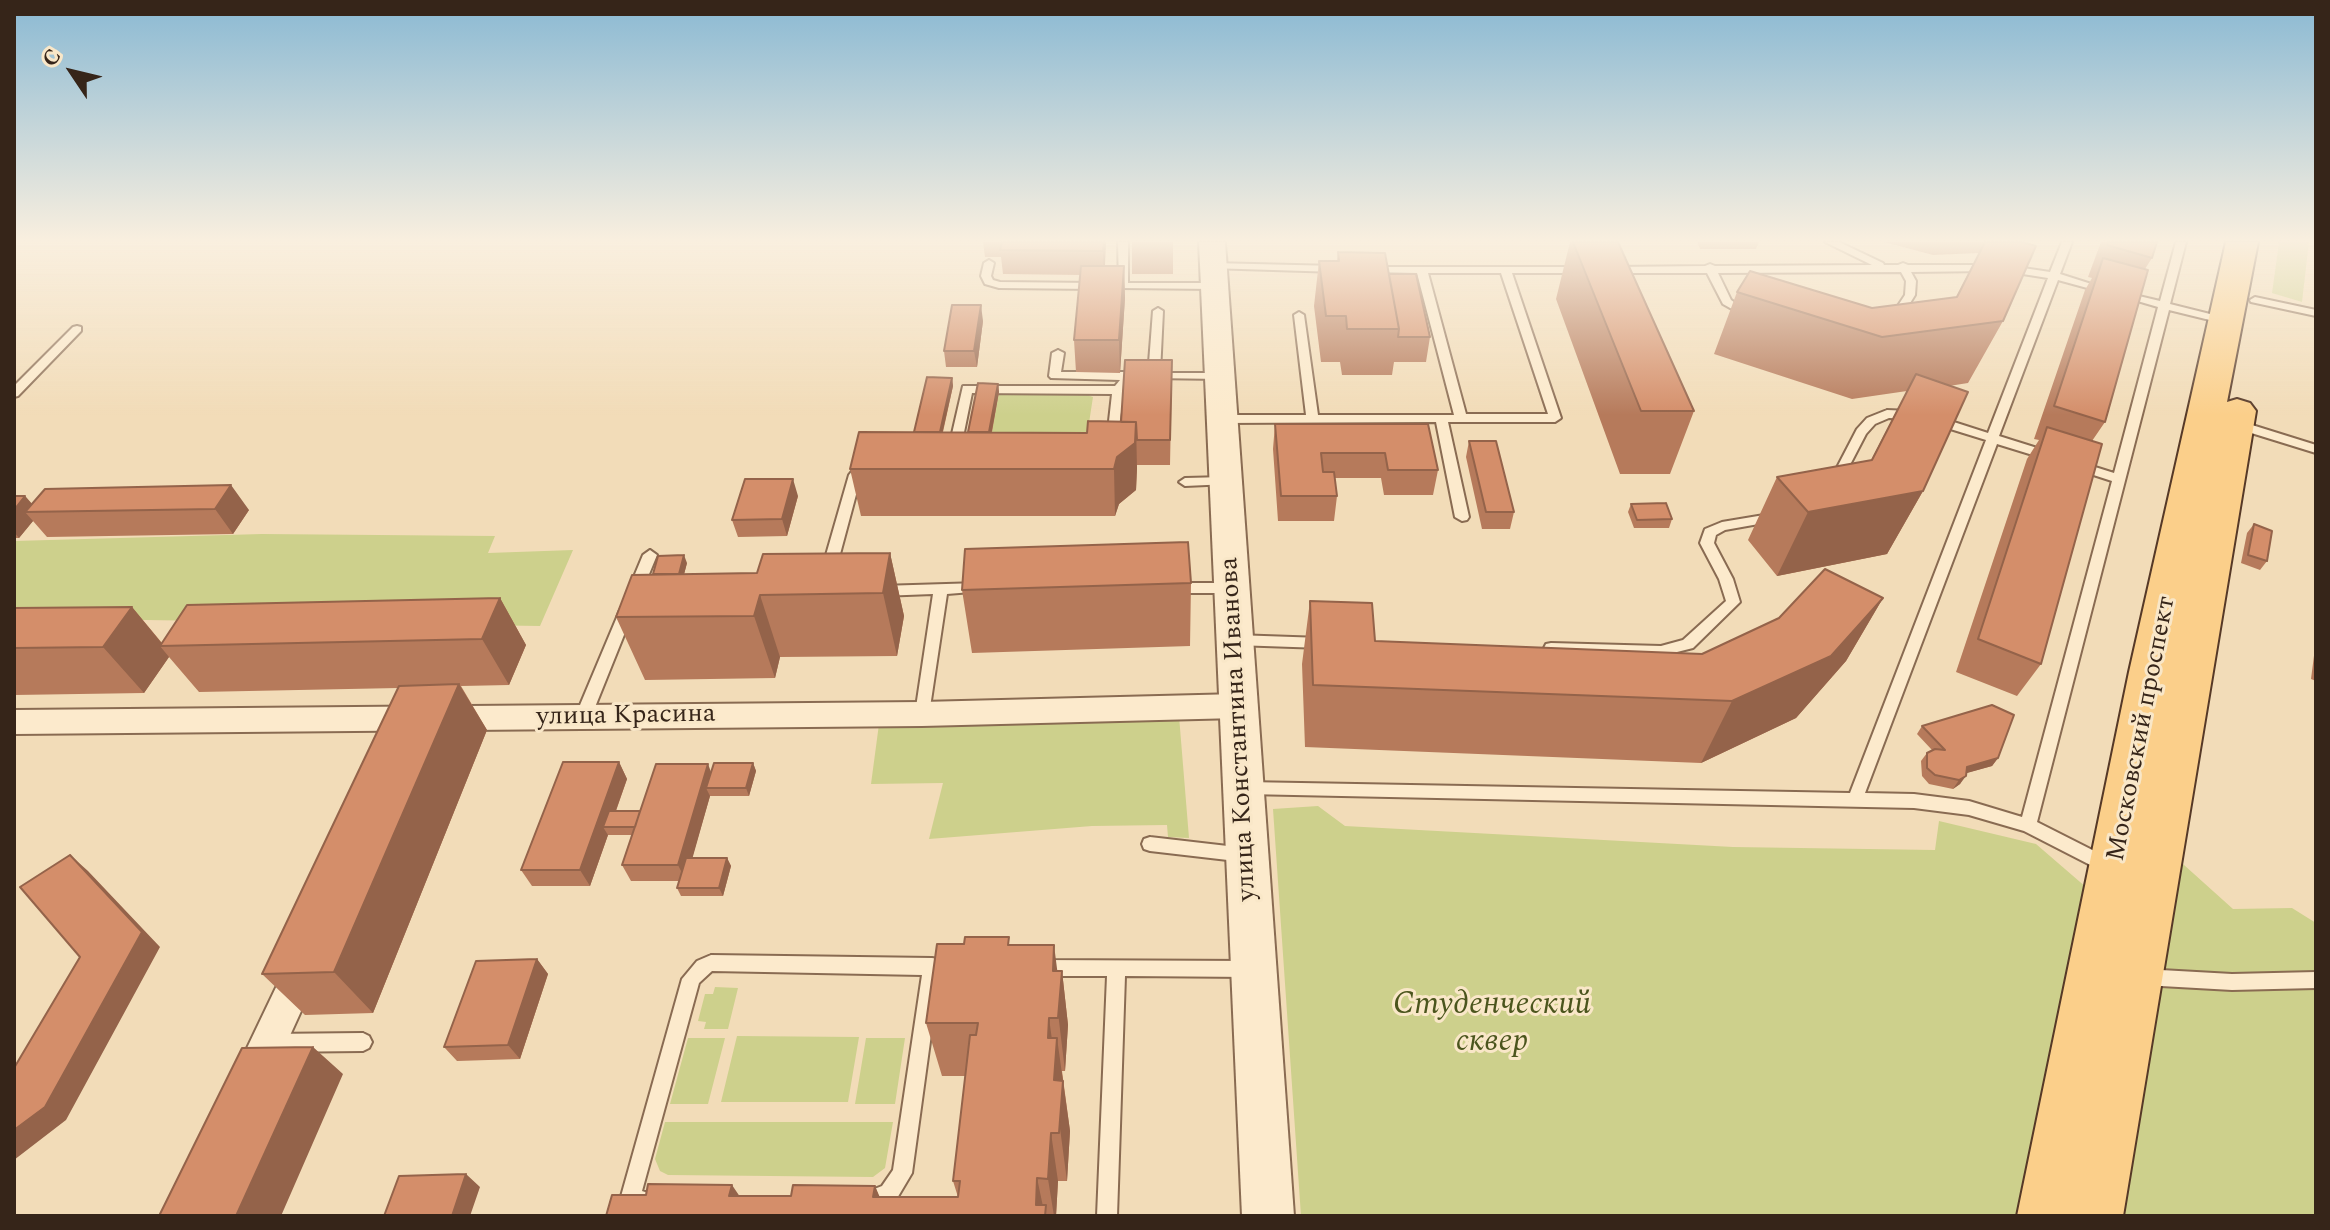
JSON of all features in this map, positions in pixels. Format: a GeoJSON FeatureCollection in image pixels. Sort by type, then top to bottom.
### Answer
{"type":"FeatureCollection","features":[{"type":"Feature","properties":{"kind":"main road","name":"Московский проспект"},"geometry":{"type":"LineString","coordinates":[[2092,1216],[2235,424],[2241,299]]}},
{"type":"Feature","properties":{"kind":"main road","name":"Московский проспект"},"geometry":{"type":"LineString","coordinates":[[2048,1216],[2152,672],[2245,299]]}},
{"type":"Feature","properties":{"kind":"street","name":"улица Константина Иванова"},"geometry":{"type":"LineString","coordinates":[[1215,299],[1268,1216]]}},
{"type":"Feature","properties":{"kind":"street","name":"улица Красина"},"geometry":{"type":"LineString","coordinates":[[14,722],[411,732],[583,717],[922,714],[1238,706]]}},
{"type":"Feature","properties":{"kind":"street"},"geometry":{"type":"LineString","coordinates":[[237,1109],[318,934]]}},
{"type":"Feature","properties":{"kind":"lane"},"geometry":{"type":"LineString","coordinates":[[1429,299],[1461,419]]}},
{"type":"Feature","properties":{"kind":"lane"},"geometry":{"type":"LineString","coordinates":[[1222,419],[1555,418],[1515,299]]}},
{"type":"Feature","properties":{"kind":"lane"},"geometry":{"type":"LineString","coordinates":[[1726,299],[1755,317]]}},
{"type":"Feature","properties":{"kind":"lane"},"geometry":{"type":"LineString","coordinates":[[1886,332],[1907,299]]}},
{"type":"Feature","properties":{"kind":"lane"},"geometry":{"type":"LineString","coordinates":[[1855,800],[2046,299]]}},
{"type":"Feature","properties":{"kind":"lane"},"geometry":{"type":"LineString","coordinates":[[2139,299],[2166,307],[2316,313]]}},
{"type":"Feature","properties":{"kind":"lane"},"geometry":{"type":"LineString","coordinates":[[2028,825],[2168,299]]}},
{"type":"Feature","properties":{"kind":"lane"},"geometry":{"type":"LineString","coordinates":[[1156,376],[1158,311]]}},
{"type":"Feature","properties":{"kind":"lane"},"geometry":{"type":"LineString","coordinates":[[1299,315],[1313,419]]}},
{"type":"Feature","properties":{"kind":"lane"},"geometry":{"type":"LineString","coordinates":[[14,393],[77,329]]}},
{"type":"Feature","properties":{"kind":"lane"},"geometry":{"type":"LineString","coordinates":[[1058,353],[1055,376],[1218,377]]}},
{"type":"Feature","properties":{"kind":"lane"},"geometry":{"type":"LineString","coordinates":[[1106,452],[1113,444],[1118,390],[1128,376]]}},
{"type":"Feature","properties":{"kind":"lane"},"geometry":{"type":"LineString","coordinates":[[955,447],[967,389],[1118,390]]}},
{"type":"Feature","properties":{"kind":"lane"},"geometry":{"type":"LineString","coordinates":[[1831,491],[1861,432],[1871,421],[1887,414],[1932,419],[2119,479]]}},
{"type":"Feature","properties":{"kind":"lane"},"geometry":{"type":"LineString","coordinates":[[1441,419],[1462,517]]}},
{"type":"Feature","properties":{"kind":"lane"},"geometry":{"type":"LineString","coordinates":[[2235,424],[2316,449]]}},
{"type":"Feature","properties":{"kind":"lane"},"geometry":{"type":"LineString","coordinates":[[826,578],[855,475],[870,465]]}},
{"type":"Feature","properties":{"kind":"lane"},"geometry":{"type":"LineString","coordinates":[[1185,482],[1225,481]]}},
{"type":"Feature","properties":{"kind":"lane"},"geometry":{"type":"LineString","coordinates":[[1538,648],[1661,651],[1688,644],[1733,602],[1726,579],[1707,543],[1710,532],[1722,526],[1795,514]]}},
{"type":"Feature","properties":{"kind":"lane"},"geometry":{"type":"LineString","coordinates":[[583,717],[650,555]]}},
{"type":"Feature","properties":{"kind":"lane"},"geometry":{"type":"LineString","coordinates":[[867,591],[998,587]]}},
{"type":"Feature","properties":{"kind":"lane"},"geometry":{"type":"LineString","coordinates":[[1159,588],[1231,588]]}},
{"type":"Feature","properties":{"kind":"lane"},"geometry":{"type":"LineString","coordinates":[[922,714],[941,589]]}},
{"type":"Feature","properties":{"kind":"lane"},"geometry":{"type":"LineString","coordinates":[[632,599],[648,598]]}},
{"type":"Feature","properties":{"kind":"lane"},"geometry":{"type":"LineString","coordinates":[[1235,640],[1339,643]]}},
{"type":"Feature","properties":{"kind":"lane"},"geometry":{"type":"LineString","coordinates":[[1243,788],[1914,801],[1969,808],[2028,825],[2115,870]]}},
{"type":"Feature","properties":{"kind":"lane"},"geometry":{"type":"LineString","coordinates":[[1150,844],[1246,855]]}},
{"type":"Feature","properties":{"kind":"lane"},"geometry":{"type":"LineString","coordinates":[[660,1201],[627,1208],[691,979],[703,967],[711,963],[973,968]]}},
{"type":"Feature","properties":{"kind":"lane"},"geometry":{"type":"LineString","coordinates":[[842,1202],[879,1199],[895,1186],[902,1173],[932,966]]}},
{"type":"Feature","properties":{"kind":"lane"},"geometry":{"type":"LineString","coordinates":[[1019,968],[1255,969]]}},
{"type":"Feature","properties":{"kind":"lane"},"geometry":{"type":"LineString","coordinates":[[1107,1216],[1116,969]]}},
{"type":"Feature","properties":{"kind":"lane"},"geometry":{"type":"LineString","coordinates":[[2134,977],[2232,982],[2316,980]]}},
{"type":"Feature","properties":{"kind":"lane"},"geometry":{"type":"LineString","coordinates":[[268,1043],[363,1042]]}},
{"type":"Feature","properties":{"kind":"green space"},"geometry":{"type":"Polygon","coordinates":[[[999,392],[1079,392],[1093,397],[1087,436],[988,453],[999,392]]]}},
{"type":"Feature","properties":{"kind":"green space"},"geometry":{"type":"Polygon","coordinates":[[[262,534],[495,536],[488,553],[573,550],[540,626],[14,618],[14,541],[262,534]]]}},
{"type":"Feature","properties":{"kind":"green space"},"geometry":{"type":"Polygon","coordinates":[[[1179,716],[1189,838],[1168,837],[1167,825],[1092,826],[929,839],[943,783],[871,784],[879,724],[1179,716]]]}},
{"type":"Feature","properties":{"kind":"green space","name":"Студенческий сквер"},"geometry":{"type":"Polygon","coordinates":[[[1318,806],[1345,826],[1733,847],[1935,850],[1939,821],[2036,844],[2087,888],[2021,1216],[1301,1216],[1273,809],[1318,806]]]}},
{"type":"Feature","properties":{"kind":"green space"},"geometry":{"type":"Polygon","coordinates":[[[2174,856],[2233,909],[2292,908],[2316,923],[2316,1216],[2114,1216],[2174,856]]]}},
{"type":"Feature","properties":{"kind":"green space"},"geometry":{"type":"Polygon","coordinates":[[[715,987],[738,988],[728,1029],[704,1029],[706,1022],[698,1021],[705,994],[713,994],[715,987]]]}},
{"type":"Feature","properties":{"kind":"green space"},"geometry":{"type":"Polygon","coordinates":[[[737,1036],[859,1037],[848,1102],[721,1102],[737,1036]]]}},
{"type":"Feature","properties":{"kind":"green space"},"geometry":{"type":"Polygon","coordinates":[[[688,1038],[725,1038],[708,1104],[670,1104],[688,1038]]]}},
{"type":"Feature","properties":{"kind":"green space"},"geometry":{"type":"Polygon","coordinates":[[[866,1038],[905,1038],[895,1104],[855,1104],[866,1038]]]}},
{"type":"Feature","properties":{"kind":"green space"},"geometry":{"type":"Polygon","coordinates":[[[665,1122],[893,1122],[885,1168],[873,1177],[668,1175],[660,1171],[655,1159],[665,1122]]]}},
{"type":"Feature","properties":{"kind":"building"},"geometry":{"type":"Polygon","coordinates":[[[1078,299],[1122,299],[1119,340],[1074,340],[1078,299]]]}},
{"type":"Feature","properties":{"kind":"building"},"geometry":{"type":"Polygon","coordinates":[[[1324,299],[1394,299],[1399,329],[1347,329],[1346,316],[1326,316],[1324,299]]]}},
{"type":"Feature","properties":{"kind":"building"},"geometry":{"type":"Polygon","coordinates":[[[1394,299],[1422,299],[1430,337],[1398,337],[1394,299]]]}},
{"type":"Feature","properties":{"kind":"building"},"geometry":{"type":"Polygon","coordinates":[[[1596,299],[1644,299],[1694,411],[1641,411],[1596,299]]]}},
{"type":"Feature","properties":{"kind":"building"},"geometry":{"type":"Polygon","coordinates":[[[1761,299],[1844,299],[1872,308],[1938,299],[2013,299],[2003,321],[1882,337],[1761,299]]]}},
{"type":"Feature","properties":{"kind":"building"},"geometry":{"type":"Polygon","coordinates":[[[2089,299],[2140,299],[2105,422],[2054,406],[2089,299]]]}},
{"type":"Feature","properties":{"kind":"building"},"geometry":{"type":"Polygon","coordinates":[[[952,305],[981,305],[974,351],[944,351],[952,305]]]}},
{"type":"Feature","properties":{"kind":"building"},"geometry":{"type":"Polygon","coordinates":[[[1125,360],[1172,360],[1170,440],[1137,440],[1136,422],[1121,422],[1125,360]]]}},
{"type":"Feature","properties":{"kind":"building"},"geometry":{"type":"Polygon","coordinates":[[[1916,374],[1968,392],[1923,491],[1808,512],[1777,477],[1872,460],[1916,374]]]}},
{"type":"Feature","properties":{"kind":"building"},"geometry":{"type":"Polygon","coordinates":[[[927,377],[952,378],[940,432],[914,432],[927,377]]]}},
{"type":"Feature","properties":{"kind":"building"},"geometry":{"type":"Polygon","coordinates":[[[978,383],[998,384],[989,432],[968,432],[978,383]]]}},
{"type":"Feature","properties":{"kind":"building"},"geometry":{"type":"Polygon","coordinates":[[[1088,421],[1136,422],[1135,443],[1117,457],[1114,469],[850,469],[859,432],[1087,433],[1088,421]]]}},
{"type":"Feature","properties":{"kind":"building"},"geometry":{"type":"Polygon","coordinates":[[[1275,424],[1428,424],[1438,470],[1388,470],[1385,453],[1321,453],[1323,472],[1334,472],[1337,496],[1281,496],[1275,424]]]}},
{"type":"Feature","properties":{"kind":"building"},"geometry":{"type":"Polygon","coordinates":[[[2047,427],[2102,444],[2041,664],[1978,639],[2047,427]]]}},
{"type":"Feature","properties":{"kind":"building"},"geometry":{"type":"Polygon","coordinates":[[[1469,441],[1496,441],[1514,512],[1486,512],[1469,441]]]}},
{"type":"Feature","properties":{"kind":"building"},"geometry":{"type":"Polygon","coordinates":[[[745,479],[793,479],[782,519],[732,520],[745,479]]]}},
{"type":"Feature","properties":{"kind":"building"},"geometry":{"type":"Polygon","coordinates":[[[231,485],[215,509],[25,512],[45,489],[231,485]]]}},
{"type":"Feature","properties":{"kind":"building"},"geometry":{"type":"Polygon","coordinates":[[[14,496],[25,496],[14,510],[14,496]]]}},
{"type":"Feature","properties":{"kind":"building"},"geometry":{"type":"Polygon","coordinates":[[[1666,503],[1672,519],[1637,520],[1631,504],[1666,503]]]}},
{"type":"Feature","properties":{"kind":"building"},"geometry":{"type":"Polygon","coordinates":[[[2254,524],[2272,531],[2267,561],[2248,555],[2254,524]]]}},
{"type":"Feature","properties":{"kind":"building"},"geometry":{"type":"Polygon","coordinates":[[[1188,542],[1191,583],[962,590],[965,549],[1188,542]]]}},
{"type":"Feature","properties":{"kind":"building"},"geometry":{"type":"Polygon","coordinates":[[[890,553],[883,593],[760,595],[754,616],[616,617],[632,575],[757,573],[763,554],[890,553]]]}},
{"type":"Feature","properties":{"kind":"building"},"geometry":{"type":"Polygon","coordinates":[[[684,555],[679,574],[653,574],[658,556],[684,555]]]}},
{"type":"Feature","properties":{"kind":"building"},"geometry":{"type":"Polygon","coordinates":[[[1825,569],[1883,598],[1831,656],[1732,701],[1313,685],[1310,601],[1372,603],[1375,641],[1702,654],[1779,618],[1825,569]]]}},
{"type":"Feature","properties":{"kind":"building"},"geometry":{"type":"Polygon","coordinates":[[[500,598],[482,639],[160,646],[187,605],[500,598]]]}},
{"type":"Feature","properties":{"kind":"building"},"geometry":{"type":"Polygon","coordinates":[[[132,607],[103,647],[14,648],[14,608],[132,607]]]}},
{"type":"Feature","properties":{"kind":"building"},"geometry":{"type":"Polygon","coordinates":[[[459,684],[334,972],[262,974],[399,686],[459,684]]]}},
{"type":"Feature","properties":{"kind":"building"},"geometry":{"type":"Polygon","coordinates":[[[1992,705],[2014,715],[1998,758],[1967,767],[1966,776],[1959,780],[1935,775],[1927,768],[1927,753],[1935,749],[1945,750],[1922,726],[1992,705]]]}},
{"type":"Feature","properties":{"kind":"building"},"geometry":{"type":"Polygon","coordinates":[[[563,762],[619,762],[580,870],[521,870],[563,762]]]}},
{"type":"Feature","properties":{"kind":"building"},"geometry":{"type":"Polygon","coordinates":[[[714,763],[753,763],[746,788],[706,788],[714,763]]]}},
{"type":"Feature","properties":{"kind":"building"},"geometry":{"type":"Polygon","coordinates":[[[656,764],[708,764],[678,865],[622,865],[656,764]]]}},
{"type":"Feature","properties":{"kind":"building"},"geometry":{"type":"Polygon","coordinates":[[[609,811],[640,811],[635,827],[603,827],[609,811]]]}},
{"type":"Feature","properties":{"kind":"building"},"geometry":{"type":"Polygon","coordinates":[[[70,855],[142,932],[45,1107],[14,1130],[14,1068],[80,957],[20,887],[70,855]]]}},
{"type":"Feature","properties":{"kind":"building"},"geometry":{"type":"Polygon","coordinates":[[[686,858],[727,858],[719,888],[677,888],[686,858]]]}},
{"type":"Feature","properties":{"kind":"building"},"geometry":{"type":"Polygon","coordinates":[[[965,937],[1009,937],[1008,945],[1054,945],[1053,971],[1062,971],[1058,1018],[1049,1018],[1048,1038],[1057,1038],[1054,1080],[1063,1081],[1059,1133],[1051,1133],[1048,1179],[1037,1178],[1036,1205],[1046,1205],[1045,1216],[606,1216],[612,1195],[646,1195],[648,1184],[732,1185],[729,1196],[791,1196],[793,1185],[875,1186],[873,1197],[958,1197],[960,1181],[953,1181],[970,1035],[976,1035],[978,1023],[926,1023],[937,944],[964,944],[965,937]]]}},
{"type":"Feature","properties":{"kind":"building"},"geometry":{"type":"Polygon","coordinates":[[[537,959],[508,1045],[444,1047],[476,961],[537,959]]]}},
{"type":"Feature","properties":{"kind":"building"},"geometry":{"type":"Polygon","coordinates":[[[313,1047],[236,1216],[159,1216],[242,1048],[313,1047]]]}},
{"type":"Feature","properties":{"kind":"building"},"geometry":{"type":"Polygon","coordinates":[[[466,1174],[452,1216],[384,1216],[399,1176],[466,1174]]]}}]}
